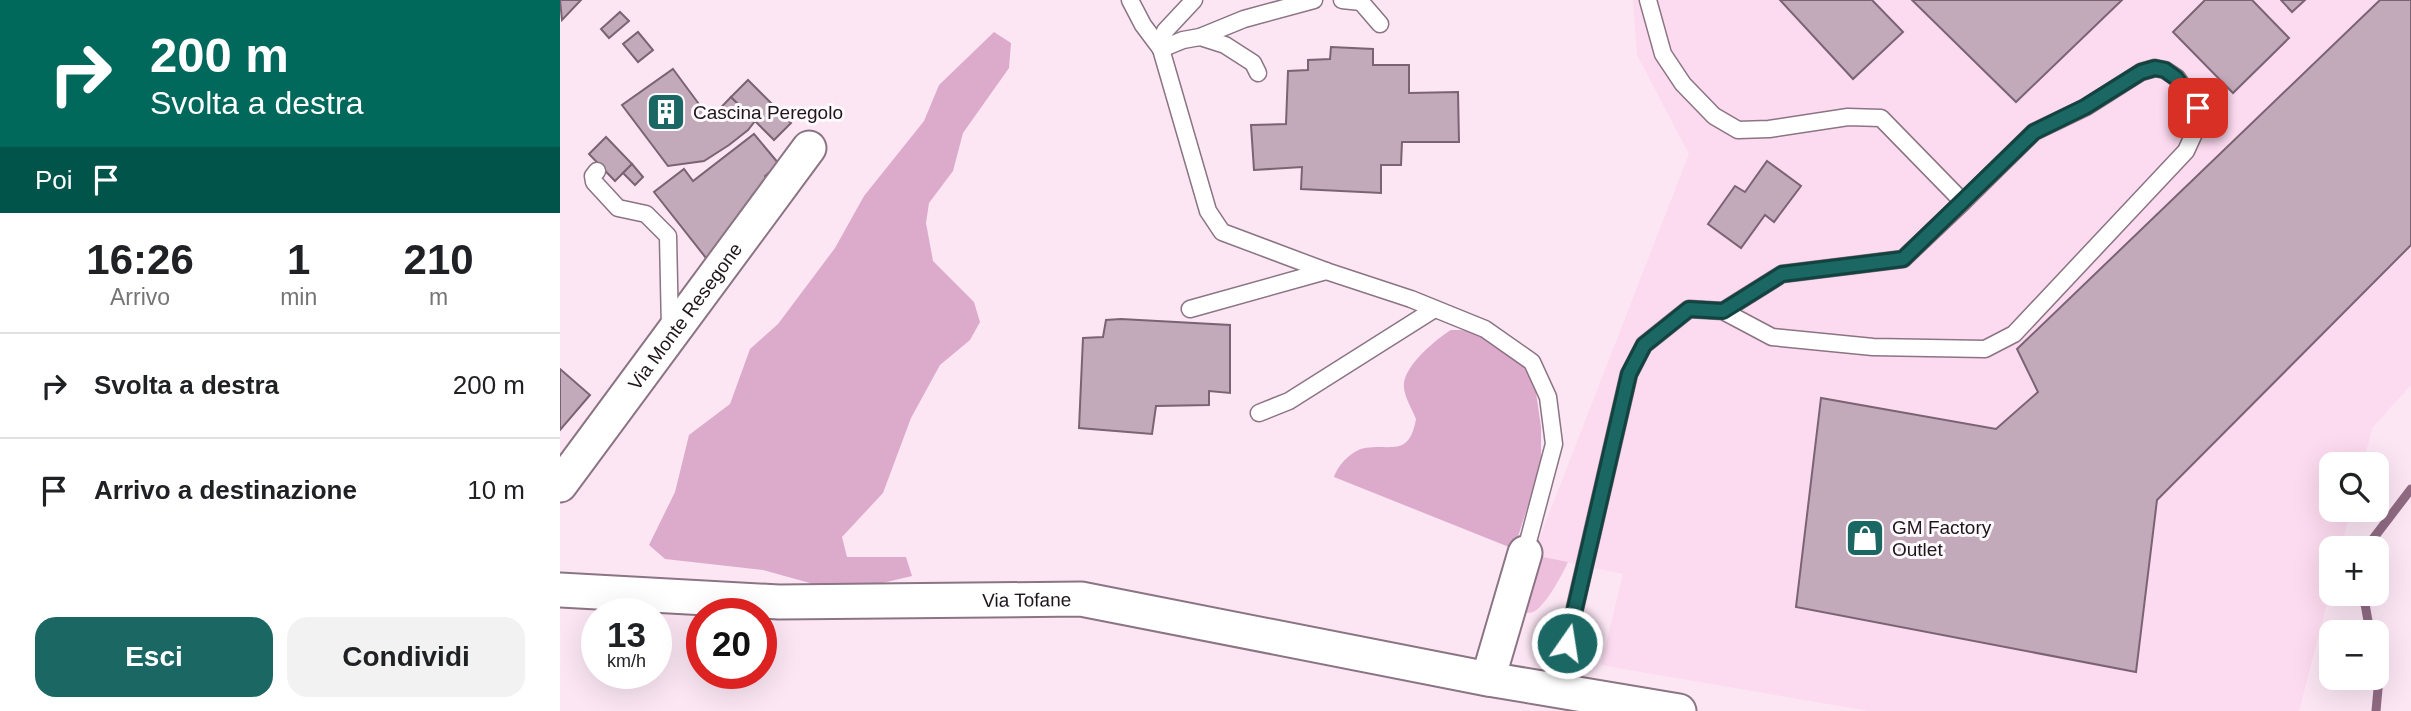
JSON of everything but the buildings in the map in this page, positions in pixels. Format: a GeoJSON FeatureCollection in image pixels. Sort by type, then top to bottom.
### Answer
{"type":"FeatureCollection","features":[{"type":"Feature","properties":{"kind":"street","name":"Via Monte Resegone"},"geometry":{"type":"LineString","coordinates":[[560,485],[810,148]]}},
{"type":"Feature","properties":{"kind":"street"},"geometry":{"type":"LineString","coordinates":[[1488,679],[1525,553]]}},
{"type":"Feature","properties":{"kind":"street","name":"Via Tofane"},"geometry":{"type":"LineString","coordinates":[[560,590],[779,602],[1081,599],[1556,690],[1603,704],[1679,711]]}},
{"type":"Feature","properties":{"kind":"lane"},"geometry":{"type":"LineString","coordinates":[[1130,0],[1143,25],[1161,49],[1208,211],[1222,232],[1411,299],[1486,329],[1532,362],[1548,397],[1554,444],[1525,553]]}},
{"type":"Feature","properties":{"kind":"lane"},"geometry":{"type":"LineString","coordinates":[[1161,49],[1165,31],[1194,0]]}},
{"type":"Feature","properties":{"kind":"lane"},"geometry":{"type":"LineString","coordinates":[[1161,49],[1244,19],[1314,0]]}},
{"type":"Feature","properties":{"kind":"lane"},"geometry":{"type":"LineString","coordinates":[[1342,0],[1360,2],[1380,24]]}},
{"type":"Feature","properties":{"kind":"lane"},"geometry":{"type":"LineString","coordinates":[[1648,0],[1663,54],[1683,84],[1714,116],[1738,130],[1769,130],[1848,117],[1881,118],[1963,202]]}},
{"type":"Feature","properties":{"kind":"lane"},"geometry":{"type":"LineString","coordinates":[[1200,37],[1225,45],[1253,63],[1258,73]]}},
{"type":"Feature","properties":{"kind":"lane"},"geometry":{"type":"LineString","coordinates":[[1556,690],[1629,374],[1644,345],[1689,309],[1723,311],[1772,337],[1873,347],[1985,349],[2014,334],[2186,151],[2197,127],[2198,108],[2176,78],[2165,70],[2155,68],[2141,72],[2085,107],[2034,132],[1903,259],[1782,274],[1723,311]]}},
{"type":"Feature","properties":{"kind":"lane"},"geometry":{"type":"LineString","coordinates":[[597,171],[593,176],[594,182],[618,208],[646,214],[668,236],[670,335]]}},
{"type":"Feature","properties":{"kind":"lane"},"geometry":{"type":"LineString","coordinates":[[1190,309],[1326,271]]}},
{"type":"Feature","properties":{"kind":"lane"},"geometry":{"type":"LineString","coordinates":[[1259,412],[1289,401],[1433,310]]}},
{"type":"Feature","properties":{"kind":"shaded area"},"geometry":{"type":"Polygon","coordinates":[[[1633,0],[2411,0],[2411,385],[2372,428],[2366,452],[2319,452],[2319,522],[2348,522],[2344,536],[2319,536],[2319,606],[2326,606],[2323,620],[2319,620],[2319,634],[2299,711],[1869,711],[1601,665],[1623,574],[1533,555],[1689,154],[1637,55],[1633,0]]]}},
{"type":"Feature","properties":{"kind":"shaded area"},"geometry":{"type":"Polygon","coordinates":[[[994,32],[1011,43],[1009,68],[963,133],[953,171],[929,203],[926,223],[933,261],[974,302],[980,322],[970,340],[940,365],[911,418],[883,493],[842,537],[847,557],[906,557],[912,576],[874,585],[817,585],[763,570],[665,559],[649,545],[675,492],[689,435],[730,404],[750,349],[778,324],[835,248],[864,196],[924,121],[939,85],[994,32]]]}},
{"type":"Feature","properties":{"kind":"shaded area"},"geometry":{"type":"Polygon","coordinates":[[[1451,330],[1480,334],[1520,362],[1535,386],[1541,427],[1541,458],[1514,549],[1334,477],[1342,463],[1355,452],[1365,448],[1398,446],[1409,439],[1416,419],[1404,388],[1408,372],[1421,355],[1451,330]]]}},
{"type":"Feature","properties":{"kind":"shaded area"},"geometry":{"type":"Polygon","coordinates":[[[1533,555],[1568,562],[1540,607],[1534,612],[1524,613],[1533,555]]]}},
{"type":"Feature","properties":{"kind":"waterway"},"geometry":{"type":"LineString","coordinates":[[2375,536],[2411,489]]}},
{"type":"Feature","properties":{"kind":"waterway"},"geometry":{"type":"LineString","coordinates":[[2365,606],[2368,620]]}},
{"type":"Feature","properties":{"kind":"waterway"},"geometry":{"type":"LineString","coordinates":[[2376,711],[2378,690]]}},
{"type":"Feature","properties":{"kind":"place","name":"Cascina Peregolo"},"geometry":{"type":"Point","coordinates":[666,112]}},
{"type":"Feature","properties":{"kind":"place","name":"GM Factory Outlet"},"geometry":{"type":"Point","coordinates":[1865,538]}},
{"type":"Feature","properties":{"kind":"route"},"geometry":{"type":"LineString","coordinates":[[1567,643],[1629,374],[1644,345],[1665,327],[1689,309],[1723,311],[1782,274],[1903,259],[2034,132],[2085,107],[2141,72],[2155,68],[2165,70],[2176,78],[2198,108]]}}]}
